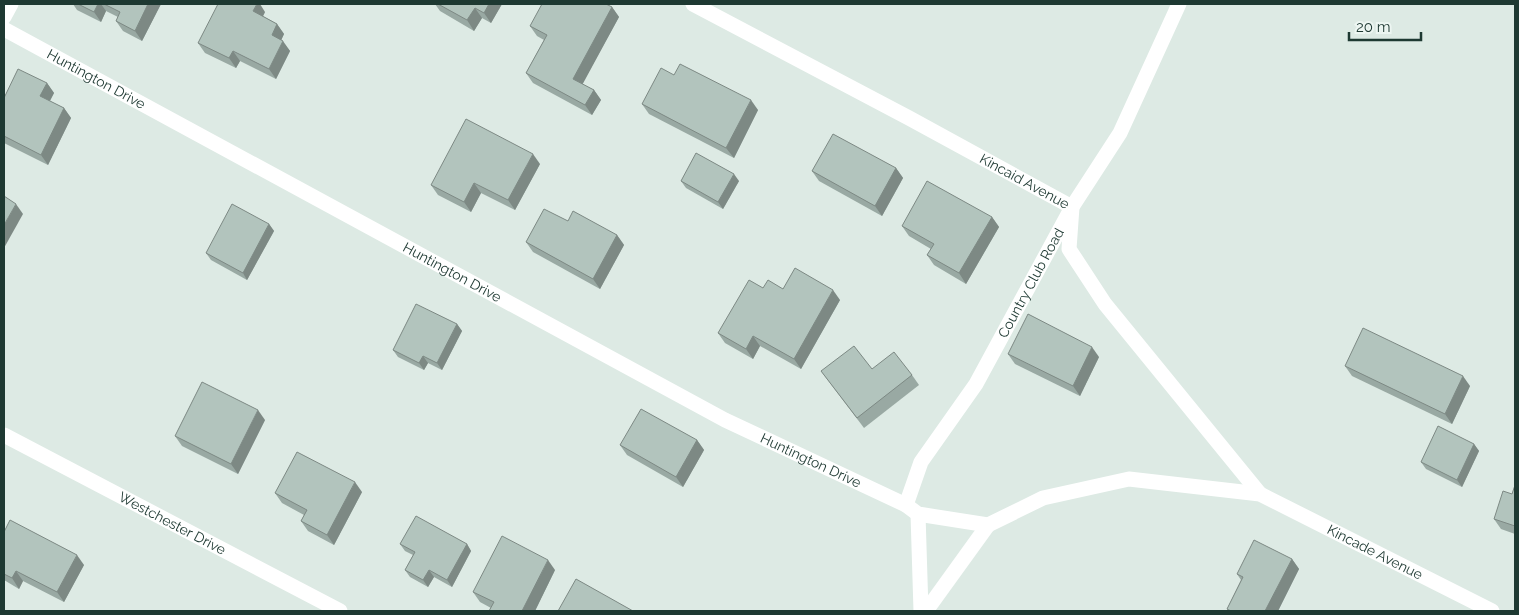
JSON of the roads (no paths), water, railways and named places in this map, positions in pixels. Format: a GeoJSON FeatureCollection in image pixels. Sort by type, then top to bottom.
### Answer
{"type":"FeatureCollection","features":[{"type":"Feature","properties":{"kind":"street"},"geometry":{"type":"LineString","coordinates":[[4,17],[11,4]]}},
{"type":"Feature","properties":{"kind":"street","name":"Kincaid Avenue"},"geometry":{"type":"LineString","coordinates":[[693,4],[1072,207],[1070,249],[1105,304],[1260,494]]}},
{"type":"Feature","properties":{"kind":"street","name":"Country Club Road"},"geometry":{"type":"LineString","coordinates":[[906,505],[921,462],[976,384],[1072,207],[1120,132],[1178,4]]}},
{"type":"Feature","properties":{"kind":"street","name":"Huntington Drive"},"geometry":{"type":"LineString","coordinates":[[4,29],[725,420],[906,505],[918,514]]}},
{"type":"Feature","properties":{"kind":"street","name":"Westchester Drive"},"geometry":{"type":"LineString","coordinates":[[4,435],[340,611]]}},
{"type":"Feature","properties":{"kind":"street"},"geometry":{"type":"LineString","coordinates":[[926,611],[988,526],[1043,498],[1129,479],[1260,494]]}},
{"type":"Feature","properties":{"kind":"street","name":"Kincade Avenue"},"geometry":{"type":"LineString","coordinates":[[1260,494],[1492,611]]}},
{"type":"Feature","properties":{"kind":"street"},"geometry":{"type":"LineString","coordinates":[[921,611],[918,514],[988,526]]}}]}
